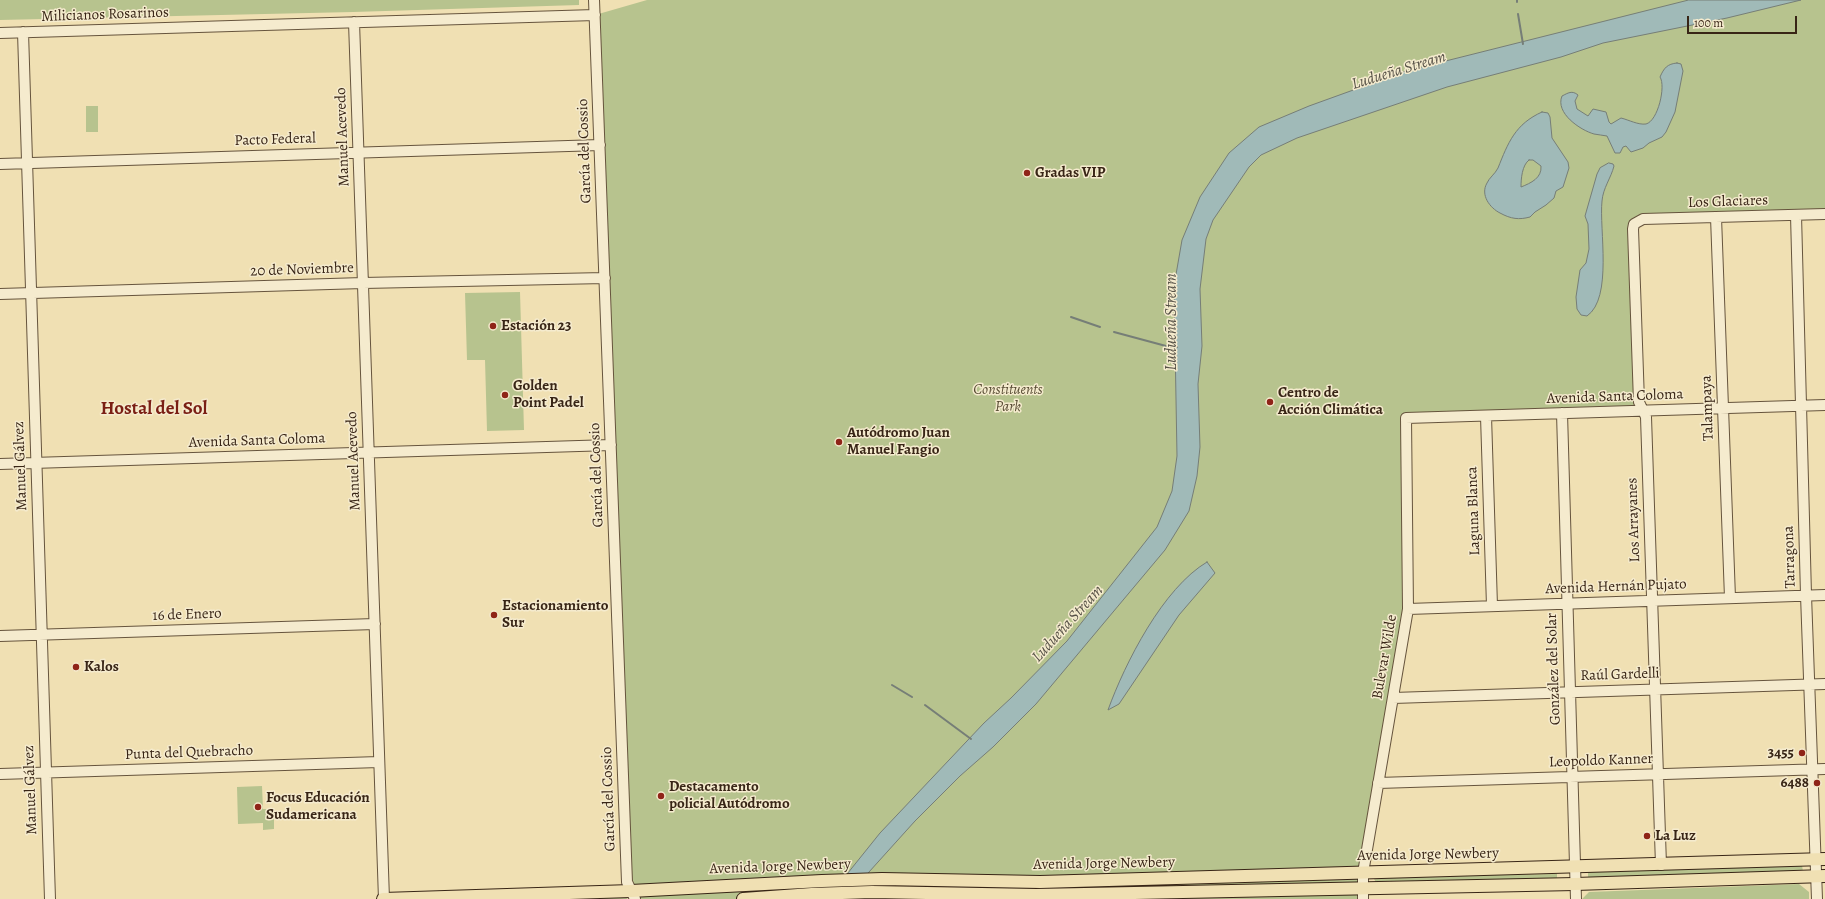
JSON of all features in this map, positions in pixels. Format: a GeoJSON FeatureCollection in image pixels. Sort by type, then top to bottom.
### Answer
{"type":"FeatureCollection","features":[{"type":"Feature","properties":{"kind":"main road","name":"Avenida Jorge Newbery"},"geometry":{"type":"LineString","coordinates":[[384,899],[633,895],[822,881],[882,879],[1040,882],[1820,860]]}},
{"type":"Feature","properties":{"kind":"main road","name":"Avenida Jorge Newbery"},"geometry":{"type":"LineString","coordinates":[[743,899],[812,894],[872,892],[1036,895],[1363,894],[1575,884],[1821,876]]}},
{"type":"Feature","properties":{"kind":"street","name":"García del Cossio"},"geometry":{"type":"LineString","coordinates":[[594,0],[627,882],[633,895]]}},
{"type":"Feature","properties":{"kind":"street","name":"Milicianos Rosarinos"},"geometry":{"type":"LineString","coordinates":[[0,33],[595,15]]}},
{"type":"Feature","properties":{"kind":"street","name":"Manuel Acevedo"},"geometry":{"type":"LineString","coordinates":[[354,22],[384,899]]}},
{"type":"Feature","properties":{"kind":"street","name":"Manuel Gálvez"},"geometry":{"type":"LineString","coordinates":[[23,32],[50,899]]}},
{"type":"Feature","properties":{"kind":"street","name":"Pacto Federal"},"geometry":{"type":"LineString","coordinates":[[0,164],[600,145]]}},
{"type":"Feature","properties":{"kind":"street","name":"Los Glaciares"},"geometry":{"type":"LineString","coordinates":[[1634,224],[1643,219],[1825,214]]}},
{"type":"Feature","properties":{"kind":"street","name":"Tarragona"},"geometry":{"type":"LineString","coordinates":[[1796,215],[1812,769],[1821,876],[1817,899]]}},
{"type":"Feature","properties":{"kind":"street","name":"Talampaya"},"geometry":{"type":"LineString","coordinates":[[1716,217],[1730,598]]}},
{"type":"Feature","properties":{"kind":"street","name":"Los Arrayanes"},"geometry":{"type":"LineString","coordinates":[[1634,224],[1633,235],[1639,402],[1646,417],[1661,865]]}},
{"type":"Feature","properties":{"kind":"street","name":"20 de Noviembre"},"geometry":{"type":"LineString","coordinates":[[0,294],[363,283],[605,278]]}},
{"type":"Feature","properties":{"kind":"street","name":"Avenida Santa Coloma"},"geometry":{"type":"LineString","coordinates":[[1406,418],[1825,405]]}},
{"type":"Feature","properties":{"kind":"street","name":"González del Solar"},"geometry":{"type":"LineString","coordinates":[[1562,413],[1576,899]]}},
{"type":"Feature","properties":{"kind":"street","name":"Laguna Blanca"},"geometry":{"type":"LineString","coordinates":[[1486,416],[1492,606]]}},
{"type":"Feature","properties":{"kind":"street","name":"Bulevar Wilde"},"geometry":{"type":"LineString","coordinates":[[1363,894],[1363,873],[1408,609],[1406,418]]}},
{"type":"Feature","properties":{"kind":"street","name":"Avenida Santa Coloma"},"geometry":{"type":"LineString","coordinates":[[0,464],[611,445]]}},
{"type":"Feature","properties":{"kind":"street","name":"Avenida Hernán Pujato"},"geometry":{"type":"LineString","coordinates":[[1408,609],[1825,595]]}},
{"type":"Feature","properties":{"kind":"street","name":"16 de Enero"},"geometry":{"type":"LineString","coordinates":[[0,636],[375,624]]}},
{"type":"Feature","properties":{"kind":"street","name":"Raúl Gardelli"},"geometry":{"type":"LineString","coordinates":[[1393,698],[1825,684]]}},
{"type":"Feature","properties":{"kind":"street","name":"Punta del Quebracho"},"geometry":{"type":"LineString","coordinates":[[0,774],[379,762]]}},
{"type":"Feature","properties":{"kind":"street","name":"Leopoldo Kanner"},"geometry":{"type":"LineString","coordinates":[[1378,784],[1825,769]]}},
{"type":"Feature","properties":{"kind":"green space"},"geometry":{"type":"Polygon","coordinates":[[[0,0],[579,0],[579,5],[0,20],[0,0]]]}},
{"type":"Feature","properties":{"kind":"green space","name":"Constituents Park"},"geometry":{"type":"Polygon","coordinates":[[[647,0],[1825,0],[1825,214],[1637,221],[1643,410],[1406,418],[1408,609],[1363,899],[634,899],[627,882],[595,15],[647,0]]]}},
{"type":"Feature","properties":{"kind":"green space"},"geometry":{"type":"Polygon","coordinates":[[[86,106],[98,106],[98,132],[86,132],[86,106]]]}},
{"type":"Feature","properties":{"kind":"green space"},"geometry":{"type":"Polygon","coordinates":[[[520,292],[524,430],[487,431],[485,360],[467,360],[465,293],[520,292]]]}},
{"type":"Feature","properties":{"kind":"green space"},"geometry":{"type":"Polygon","coordinates":[[[262,786],[263,809],[274,809],[274,829],[263,830],[263,823],[238,824],[237,787],[262,786]]]}},
{"type":"Feature","properties":{"kind":"green space"},"geometry":{"type":"Polygon","coordinates":[[[1802,865],[1803,872],[1588,879],[1588,872],[1802,865]]]}},
{"type":"Feature","properties":{"kind":"green space"},"geometry":{"type":"Polygon","coordinates":[[[1557,874],[1557,881],[1377,884],[1374,879],[1376,877],[1557,874]]]}},
{"type":"Feature","properties":{"kind":"green space"},"geometry":{"type":"Polygon","coordinates":[[[1799,884],[1809,892],[1809,899],[1582,899],[1589,892],[1799,884]]]}},
{"type":"Feature","properties":{"kind":"green space"},"geometry":{"type":"Polygon","coordinates":[[[626,895],[627,899],[587,899],[590,897],[626,895]]]}},
{"type":"Feature","properties":{"kind":"water"},"geometry":{"type":"Polygon","coordinates":[[[1689,0],[1801,0],[1727,18],[1603,43],[1561,57],[1447,87],[1297,138],[1261,155],[1249,167],[1213,220],[1206,239],[1200,289],[1202,346],[1198,384],[1200,447],[1197,476],[1189,511],[1165,550],[1036,704],[915,821],[869,872],[848,899],[827,899],[880,833],[984,723],[1067,641],[1157,527],[1172,491],[1177,456],[1174,286],[1182,240],[1200,197],[1229,153],[1259,127],[1309,106],[1406,71],[1689,0]]]}},
{"type":"Feature","properties":{"kind":"water"},"geometry":{"type":"Polygon","coordinates":[[[1677,63],[1681,64],[1683,71],[1675,112],[1666,132],[1662,137],[1649,143],[1643,148],[1631,152],[1626,146],[1623,147],[1620,153],[1615,153],[1607,136],[1594,134],[1582,129],[1570,120],[1562,109],[1562,96],[1570,92],[1578,95],[1575,101],[1577,109],[1588,116],[1593,109],[1606,112],[1611,124],[1621,118],[1646,124],[1654,117],[1660,103],[1662,88],[1662,81],[1660,77],[1661,74],[1668,65],[1677,63]]]}},
{"type":"Feature","properties":{"kind":"water"},"geometry":{"type":"Polygon","coordinates":[[[1542,112],[1548,113],[1550,117],[1552,138],[1568,162],[1569,168],[1563,187],[1556,191],[1554,198],[1546,205],[1530,217],[1519,219],[1511,218],[1493,208],[1485,196],[1485,188],[1488,181],[1498,168],[1509,142],[1519,128],[1542,112]],[[1529,160],[1523,169],[1521,187],[1535,180],[1540,174],[1541,166],[1533,160],[1529,160]]]}},
{"type":"Feature","properties":{"kind":"water"},"geometry":{"type":"Polygon","coordinates":[[[1609,163],[1613,164],[1614,166],[1602,201],[1603,262],[1600,294],[1595,307],[1587,316],[1581,315],[1577,309],[1576,297],[1580,270],[1586,263],[1589,249],[1588,224],[1585,216],[1597,174],[1600,168],[1609,163]]]}},
{"type":"Feature","properties":{"kind":"water"},"geometry":{"type":"Polygon","coordinates":[[[1207,562],[1215,573],[1179,615],[1119,704],[1108,710],[1124,671],[1147,628],[1175,589],[1207,562]]]}},
{"type":"Feature","properties":{"kind":"waterway"},"geometry":{"type":"LineString","coordinates":[[1518,14],[1523,44]]}},
{"type":"Feature","properties":{"kind":"waterway"},"geometry":{"type":"LineString","coordinates":[[1071,317],[1100,327]]}},
{"type":"Feature","properties":{"kind":"waterway","name":"Ludueña Stream"},"geometry":{"type":"LineString","coordinates":[[1114,332],[1166,346],[1177,347]]}},
{"type":"Feature","properties":{"kind":"waterway"},"geometry":{"type":"LineString","coordinates":[[892,685],[912,697]]}},
{"type":"Feature","properties":{"kind":"waterway"},"geometry":{"type":"LineString","coordinates":[[925,705],[971,739]]}},
{"type":"Feature","properties":{"kind":"place","name":"Gradas VIP"},"geometry":{"type":"Point","coordinates":[1027,173]}},
{"type":"Feature","properties":{"kind":"place","name":"Estación 23"},"geometry":{"type":"Point","coordinates":[493,326]}},
{"type":"Feature","properties":{"kind":"place","name":"Golden Point Padel"},"geometry":{"type":"Point","coordinates":[505,395]}},
{"type":"Feature","properties":{"kind":"place","name":"Centro de Acción Climática"},"geometry":{"type":"Point","coordinates":[1270,402]}},
{"type":"Feature","properties":{"kind":"place","name":"Autódromo Juan Manuel Fangio"},"geometry":{"type":"Point","coordinates":[839,442]}},
{"type":"Feature","properties":{"kind":"place","name":"Estacionamiento Sur"},"geometry":{"type":"Point","coordinates":[494,615]}},
{"type":"Feature","properties":{"kind":"place","name":"Kalos"},"geometry":{"type":"Point","coordinates":[76,667]}},
{"type":"Feature","properties":{"kind":"place","name":"3455"},"geometry":{"type":"Point","coordinates":[1802,753]}},
{"type":"Feature","properties":{"kind":"place","name":"6488"},"geometry":{"type":"Point","coordinates":[1817,783]}},
{"type":"Feature","properties":{"kind":"place","name":"Destacamento policial Autódromo"},"geometry":{"type":"Point","coordinates":[661,796]}},
{"type":"Feature","properties":{"kind":"place","name":"Focus Educación Sudamericana"},"geometry":{"type":"Point","coordinates":[258,807]}},
{"type":"Feature","properties":{"kind":"place","name":"La Luz"},"geometry":{"type":"Point","coordinates":[1647,836]}},
{"type":"Feature","properties":{"kind":"district","name":"Hostal del Sol"},"geometry":{"type":"Point","coordinates":[154,409]}}]}
